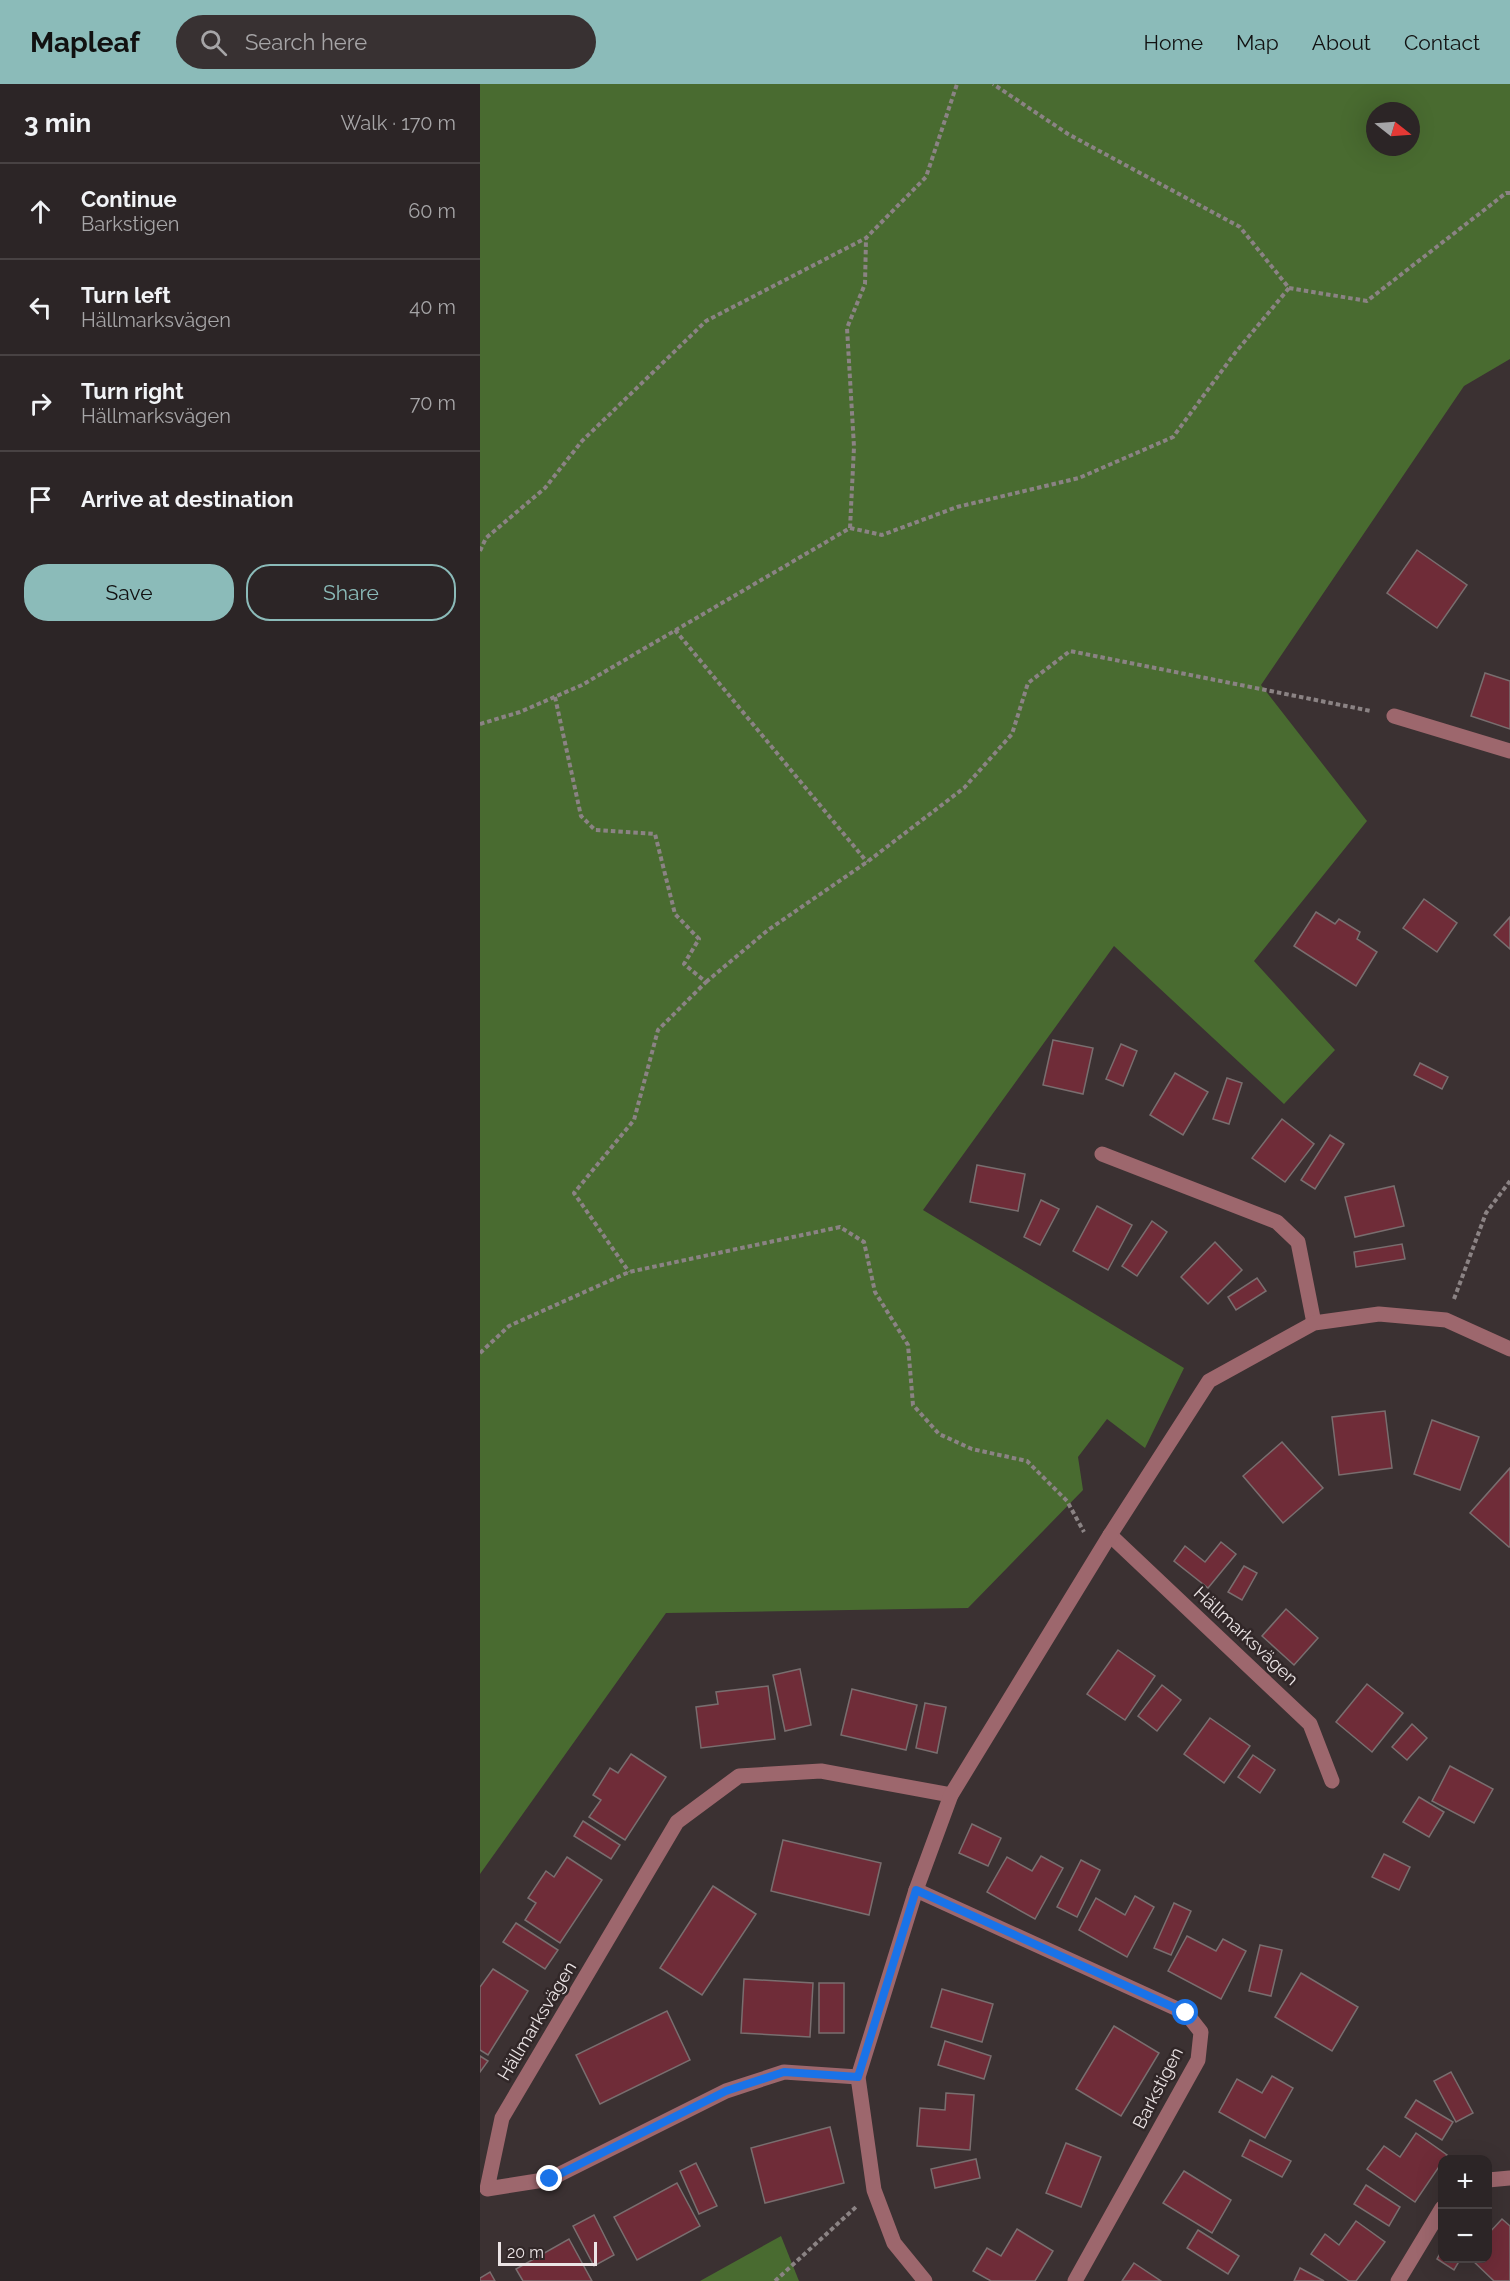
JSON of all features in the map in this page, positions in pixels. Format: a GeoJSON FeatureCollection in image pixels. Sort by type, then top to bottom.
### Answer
{"type":"FeatureCollection","features":[{"type":"Feature","properties":{"kind":"street"},"geometry":{"type":"LineString","coordinates":[[1394,716],[1510,751]]}},
{"type":"Feature","properties":{"kind":"street"},"geometry":{"type":"LineString","coordinates":[[1102,1154],[1277,1222],[1298,1242],[1314,1323]]}},
{"type":"Feature","properties":{"kind":"street"},"geometry":{"type":"LineString","coordinates":[[925,2281],[894,2243],[874,2190],[858,2077],[916,1890],[951,1795],[1096,1557],[1209,1381],[1314,1323],[1379,1314],[1446,1320],[1510,1349]]}},
{"type":"Feature","properties":{"kind":"street","name":"Hällmarksvägen"},"geometry":{"type":"LineString","coordinates":[[1110,1535],[1310,1724],[1332,1781]]}},
{"type":"Feature","properties":{"kind":"street","name":"Hällmarksvägen"},"geometry":{"type":"LineString","coordinates":[[858,2077],[784,2072],[726,2091],[550,2179],[487,2189],[502,2118],[677,1822],[739,1776],[821,1771],[951,1795]]}},
{"type":"Feature","properties":{"kind":"street","name":"Barkstigen"},"geometry":{"type":"LineString","coordinates":[[916,1890],[1186,2013],[1201,2032],[1198,2060],[1075,2281]]}},
{"type":"Feature","properties":{"kind":"street"},"geometry":{"type":"LineString","coordinates":[[1492,2180],[1510,2178]]}},
{"type":"Feature","properties":{"kind":"street"},"geometry":{"type":"LineString","coordinates":[[1398,2281],[1442,2209]]}},
{"type":"Feature","properties":{"kind":"path"},"geometry":{"type":"LineString","coordinates":[[480,551],[486,538],[545,488],[582,441],[706,321],[866,238],[926,177],[957,84]]}},
{"type":"Feature","properties":{"kind":"path"},"geometry":{"type":"LineString","coordinates":[[993,84],[1068,134],[1240,227],[1289,288],[1367,301],[1506,193],[1510,193]]}},
{"type":"Feature","properties":{"kind":"path"},"geometry":{"type":"LineString","coordinates":[[850,528],[854,447],[847,328],[865,284],[866,238]]}},
{"type":"Feature","properties":{"kind":"path"},"geometry":{"type":"LineString","coordinates":[[480,724],[520,712],[582,685],[850,528],[882,535],[957,507],[1079,478],[1173,437],[1235,353],[1289,288]]}},
{"type":"Feature","properties":{"kind":"path"},"geometry":{"type":"LineString","coordinates":[[675,630],[867,862]]}},
{"type":"Feature","properties":{"kind":"path"},"geometry":{"type":"LineString","coordinates":[[629,1272],[574,1193],[634,1120],[658,1030],[706,982],[768,930],[867,862],[964,788],[1012,734],[1028,683],[1070,651],[1394,716]]}},
{"type":"Feature","properties":{"kind":"path"},"geometry":{"type":"LineString","coordinates":[[555,697],[581,816],[595,830],[656,834],[675,914],[699,939],[684,964],[706,982]]}},
{"type":"Feature","properties":{"kind":"path"},"geometry":{"type":"LineString","coordinates":[[1446,1320],[1486,1213],[1510,1181]]}},
{"type":"Feature","properties":{"kind":"path"},"geometry":{"type":"LineString","coordinates":[[480,1353],[509,1326],[629,1272],[840,1227],[864,1242],[875,1292],[908,1345],[913,1405],[939,1434],[972,1449],[1027,1461],[1067,1501],[1096,1557]]}},
{"type":"Feature","properties":{"kind":"path"},"geometry":{"type":"LineString","coordinates":[[775,2281],[874,2190]]}},
{"type":"Feature","properties":{"kind":"green space"},"geometry":{"type":"Polygon","coordinates":[[[480,84],[1510,84],[1510,359],[1464,386],[1261,685],[1367,821],[1254,961],[1335,1050],[1284,1104],[1114,946],[923,1210],[1184,1368],[1145,1448],[1107,1419],[1078,1457],[1083,1490],[968,1608],[666,1613],[480,1874],[480,84]]]}},
{"type":"Feature","properties":{"kind":"green space"},"geometry":{"type":"Polygon","coordinates":[[[781,2236],[799,2281],[700,2281],[781,2236]]]}},
{"type":"Feature","properties":{"kind":"building"},"geometry":{"type":"Polygon","coordinates":[[[1417,550],[1467,585],[1437,628],[1387,593],[1417,550]]]}},
{"type":"Feature","properties":{"kind":"building"},"geometry":{"type":"Polygon","coordinates":[[[1485,673],[1510,681],[1510,729],[1471,716],[1485,673]]]}},
{"type":"Feature","properties":{"kind":"building"},"geometry":{"type":"Polygon","coordinates":[[[1424,899],[1457,923],[1437,952],[1403,928],[1424,899]]]}},
{"type":"Feature","properties":{"kind":"building"},"geometry":{"type":"Polygon","coordinates":[[[1316,912],[1335,924],[1339,919],[1360,932],[1357,939],[1377,952],[1356,986],[1294,946],[1316,912]]]}},
{"type":"Feature","properties":{"kind":"building"},"geometry":{"type":"Polygon","coordinates":[[[1510,917],[1510,949],[1494,935],[1510,917]]]}},
{"type":"Feature","properties":{"kind":"building"},"geometry":{"type":"Polygon","coordinates":[[[1053,1040],[1093,1048],[1083,1094],[1043,1085],[1053,1040]]]}},
{"type":"Feature","properties":{"kind":"building"},"geometry":{"type":"Polygon","coordinates":[[[1121,1044],[1137,1051],[1123,1086],[1106,1079],[1121,1044]]]}},
{"type":"Feature","properties":{"kind":"building"},"geometry":{"type":"Polygon","coordinates":[[[1420,1063],[1448,1077],[1442,1089],[1414,1075],[1420,1063]]]}},
{"type":"Feature","properties":{"kind":"building"},"geometry":{"type":"Polygon","coordinates":[[[1175,1073],[1208,1092],[1183,1135],[1150,1115],[1175,1073]]]}},
{"type":"Feature","properties":{"kind":"building"},"geometry":{"type":"Polygon","coordinates":[[[1227,1078],[1242,1083],[1229,1124],[1213,1119],[1227,1078]]]}},
{"type":"Feature","properties":{"kind":"building"},"geometry":{"type":"Polygon","coordinates":[[[1282,1119],[1314,1144],[1285,1182],[1252,1158],[1282,1119]]]}},
{"type":"Feature","properties":{"kind":"building"},"geometry":{"type":"Polygon","coordinates":[[[1330,1135],[1344,1144],[1315,1189],[1301,1180],[1330,1135]]]}},
{"type":"Feature","properties":{"kind":"building"},"geometry":{"type":"Polygon","coordinates":[[[977,1165],[1025,1174],[1018,1211],[970,1202],[977,1165]]]}},
{"type":"Feature","properties":{"kind":"building"},"geometry":{"type":"Polygon","coordinates":[[[1394,1186],[1404,1226],[1355,1237],[1345,1197],[1394,1186]]]}},
{"type":"Feature","properties":{"kind":"building"},"geometry":{"type":"Polygon","coordinates":[[[1041,1200],[1059,1209],[1040,1245],[1024,1237],[1041,1200]]]}},
{"type":"Feature","properties":{"kind":"building"},"geometry":{"type":"Polygon","coordinates":[[[1097,1206],[1132,1225],[1108,1270],[1073,1251],[1097,1206]]]}},
{"type":"Feature","properties":{"kind":"building"},"geometry":{"type":"Polygon","coordinates":[[[1152,1221],[1167,1232],[1137,1276],[1122,1266],[1152,1221]]]}},
{"type":"Feature","properties":{"kind":"building"},"geometry":{"type":"Polygon","coordinates":[[[1215,1242],[1242,1270],[1208,1304],[1181,1277],[1215,1242]]]}},
{"type":"Feature","properties":{"kind":"building"},"geometry":{"type":"Polygon","coordinates":[[[1402,1244],[1405,1259],[1356,1267],[1354,1252],[1402,1244]]]}},
{"type":"Feature","properties":{"kind":"building"},"geometry":{"type":"Polygon","coordinates":[[[1257,1278],[1266,1291],[1236,1310],[1228,1297],[1257,1278]]]}},
{"type":"Feature","properties":{"kind":"building"},"geometry":{"type":"Polygon","coordinates":[[[1385,1411],[1392,1468],[1339,1475],[1332,1417],[1385,1411]]]}},
{"type":"Feature","properties":{"kind":"building"},"geometry":{"type":"Polygon","coordinates":[[[1432,1420],[1479,1437],[1460,1490],[1414,1474],[1432,1420]]]}},
{"type":"Feature","properties":{"kind":"building"},"geometry":{"type":"Polygon","coordinates":[[[1282,1442],[1323,1488],[1283,1523],[1243,1476],[1282,1442]]]}},
{"type":"Feature","properties":{"kind":"building"},"geometry":{"type":"Polygon","coordinates":[[[1510,1468],[1510,1547],[1509,1547],[1470,1513],[1510,1468]]]}},
{"type":"Feature","properties":{"kind":"building"},"geometry":{"type":"Polygon","coordinates":[[[1221,1542],[1236,1554],[1208,1588],[1174,1561],[1185,1546],[1205,1562],[1221,1542]]]}},
{"type":"Feature","properties":{"kind":"building"},"geometry":{"type":"Polygon","coordinates":[[[1244,1566],[1257,1573],[1242,1600],[1228,1592],[1244,1566]]]}},
{"type":"Feature","properties":{"kind":"building"},"geometry":{"type":"Polygon","coordinates":[[[1286,1609],[1318,1638],[1294,1665],[1262,1636],[1286,1609]]]}},
{"type":"Feature","properties":{"kind":"building"},"geometry":{"type":"Polygon","coordinates":[[[1118,1650],[1155,1676],[1125,1720],[1087,1694],[1118,1650]]]}},
{"type":"Feature","properties":{"kind":"building"},"geometry":{"type":"Polygon","coordinates":[[[800,1669],[811,1725],[785,1731],[773,1675],[800,1669]]]}},
{"type":"Feature","properties":{"kind":"building"},"geometry":{"type":"Polygon","coordinates":[[[1367,1684],[1403,1713],[1372,1752],[1336,1722],[1367,1684]]]}},
{"type":"Feature","properties":{"kind":"building"},"geometry":{"type":"Polygon","coordinates":[[[1162,1685],[1181,1700],[1157,1731],[1138,1716],[1162,1685]]]}},
{"type":"Feature","properties":{"kind":"building"},"geometry":{"type":"Polygon","coordinates":[[[768,1686],[775,1739],[701,1748],[696,1707],[718,1704],[716,1692],[768,1686]]]}},
{"type":"Feature","properties":{"kind":"building"},"geometry":{"type":"Polygon","coordinates":[[[852,1689],[917,1705],[906,1750],[841,1735],[852,1689]]]}},
{"type":"Feature","properties":{"kind":"building"},"geometry":{"type":"Polygon","coordinates":[[[925,1703],[946,1707],[937,1753],[916,1748],[925,1703]]]}},
{"type":"Feature","properties":{"kind":"building"},"geometry":{"type":"Polygon","coordinates":[[[1210,1718],[1250,1746],[1224,1783],[1184,1754],[1210,1718]]]}},
{"type":"Feature","properties":{"kind":"building"},"geometry":{"type":"Polygon","coordinates":[[[1412,1724],[1427,1738],[1407,1760],[1392,1747],[1412,1724]]]}},
{"type":"Feature","properties":{"kind":"building"},"geometry":{"type":"Polygon","coordinates":[[[631,1754],[666,1777],[625,1840],[589,1817],[601,1800],[593,1795],[610,1768],[618,1773],[631,1754]]]}},
{"type":"Feature","properties":{"kind":"building"},"geometry":{"type":"Polygon","coordinates":[[[1253,1755],[1275,1770],[1260,1793],[1238,1777],[1253,1755]]]}},
{"type":"Feature","properties":{"kind":"building"},"geometry":{"type":"Polygon","coordinates":[[[1450,1766],[1493,1789],[1474,1823],[1432,1801],[1450,1766]]]}},
{"type":"Feature","properties":{"kind":"building"},"geometry":{"type":"Polygon","coordinates":[[[1419,1797],[1444,1812],[1429,1837],[1403,1822],[1419,1797]]]}},
{"type":"Feature","properties":{"kind":"building"},"geometry":{"type":"Polygon","coordinates":[[[583,1821],[620,1845],[611,1859],[574,1836],[583,1821]]]}},
{"type":"Feature","properties":{"kind":"building"},"geometry":{"type":"Polygon","coordinates":[[[972,1824],[1001,1838],[988,1866],[959,1853],[972,1824]]]}},
{"type":"Feature","properties":{"kind":"building"},"geometry":{"type":"Polygon","coordinates":[[[783,1840],[881,1863],[869,1915],[771,1891],[783,1840]]]}},
{"type":"Feature","properties":{"kind":"building"},"geometry":{"type":"Polygon","coordinates":[[[1384,1854],[1410,1867],[1399,1890],[1372,1877],[1384,1854]]]}},
{"type":"Feature","properties":{"kind":"building"},"geometry":{"type":"Polygon","coordinates":[[[1041,1856],[1063,1868],[1035,1919],[987,1892],[1007,1857],[1032,1871],[1041,1856]]]}},
{"type":"Feature","properties":{"kind":"building"},"geometry":{"type":"Polygon","coordinates":[[[567,1857],[602,1880],[560,1943],[525,1920],[536,1903],[528,1898],[546,1871],[554,1877],[567,1857]]]}},
{"type":"Feature","properties":{"kind":"building"},"geometry":{"type":"Polygon","coordinates":[[[1081,1860],[1100,1870],[1077,1917],[1057,1907],[1081,1860]]]}},
{"type":"Feature","properties":{"kind":"building"},"geometry":{"type":"Polygon","coordinates":[[[713,1886],[756,1914],[702,1995],[660,1968],[713,1886]]]}},
{"type":"Feature","properties":{"kind":"building"},"geometry":{"type":"Polygon","coordinates":[[[1135,1896],[1154,1907],[1127,1957],[1079,1930],[1096,1898],[1125,1915],[1135,1896]]]}},
{"type":"Feature","properties":{"kind":"building"},"geometry":{"type":"Polygon","coordinates":[[[1174,1903],[1191,1911],[1171,1955],[1154,1948],[1174,1903]]]}},
{"type":"Feature","properties":{"kind":"building"},"geometry":{"type":"Polygon","coordinates":[[[516,1923],[558,1950],[545,1969],[503,1942],[516,1923]]]}},
{"type":"Feature","properties":{"kind":"building"},"geometry":{"type":"Polygon","coordinates":[[[1187,1936],[1216,1951],[1223,1939],[1246,1951],[1221,1999],[1168,1971],[1187,1936]]]}},
{"type":"Feature","properties":{"kind":"building"},"geometry":{"type":"Polygon","coordinates":[[[1260,1945],[1282,1950],[1271,1996],[1249,1991],[1260,1945]]]}},
{"type":"Feature","properties":{"kind":"building"},"geometry":{"type":"Polygon","coordinates":[[[493,1969],[528,1991],[488,2055],[480,2050],[480,1987],[493,1969]]]}},
{"type":"Feature","properties":{"kind":"building"},"geometry":{"type":"Polygon","coordinates":[[[1301,1973],[1358,2007],[1332,2051],[1275,2017],[1301,1973]]]}},
{"type":"Feature","properties":{"kind":"building"},"geometry":{"type":"Polygon","coordinates":[[[744,1979],[813,1983],[810,2037],[741,2033],[744,1979]]]}},
{"type":"Feature","properties":{"kind":"building"},"geometry":{"type":"Polygon","coordinates":[[[819,1983],[844,1983],[844,2033],[819,2033],[819,1983]]]}},
{"type":"Feature","properties":{"kind":"building"},"geometry":{"type":"Polygon","coordinates":[[[942,1989],[993,2004],[982,2042],[931,2027],[942,1989]]]}},
{"type":"Feature","properties":{"kind":"building"},"geometry":{"type":"Polygon","coordinates":[[[667,2011],[690,2060],[600,2104],[576,2055],[667,2011]]]}},
{"type":"Feature","properties":{"kind":"building"},"geometry":{"type":"Polygon","coordinates":[[[1114,2026],[1159,2053],[1121,2116],[1076,2089],[1114,2026]]]}},
{"type":"Feature","properties":{"kind":"building"},"geometry":{"type":"Polygon","coordinates":[[[945,2041],[991,2056],[984,2079],[938,2065],[945,2041]]]}},
{"type":"Feature","properties":{"kind":"building"},"geometry":{"type":"Polygon","coordinates":[[[480,2056],[488,2061],[480,2072],[480,2056]]]}},
{"type":"Feature","properties":{"kind":"building"},"geometry":{"type":"Polygon","coordinates":[[[1451,2072],[1473,2113],[1456,2122],[1434,2081],[1451,2072]]]}},
{"type":"Feature","properties":{"kind":"building"},"geometry":{"type":"Polygon","coordinates":[[[1272,2076],[1293,2088],[1265,2138],[1219,2112],[1237,2079],[1262,2093],[1272,2076]]]}},
{"type":"Feature","properties":{"kind":"building"},"geometry":{"type":"Polygon","coordinates":[[[946,2093],[974,2095],[970,2150],[917,2146],[920,2108],[945,2110],[946,2093]]]}},
{"type":"Feature","properties":{"kind":"building"},"geometry":{"type":"Polygon","coordinates":[[[1416,2100],[1453,2122],[1442,2140],[1405,2117],[1416,2100]]]}},
{"type":"Feature","properties":{"kind":"building"},"geometry":{"type":"Polygon","coordinates":[[[830,2127],[844,2183],[765,2203],[751,2148],[830,2127]]]}},
{"type":"Feature","properties":{"kind":"building"},"geometry":{"type":"Polygon","coordinates":[[[1416,2133],[1447,2155],[1438,2155],[1438,2168],[1415,2202],[1367,2169],[1384,2146],[1400,2157],[1416,2133]]]}},
{"type":"Feature","properties":{"kind":"building"},"geometry":{"type":"Polygon","coordinates":[[[1250,2140],[1291,2161],[1282,2177],[1242,2156],[1250,2140]]]}},
{"type":"Feature","properties":{"kind":"building"},"geometry":{"type":"Polygon","coordinates":[[[1066,2143],[1101,2157],[1081,2207],[1046,2193],[1066,2143]]]}},
{"type":"Feature","properties":{"kind":"building"},"geometry":{"type":"Polygon","coordinates":[[[976,2159],[980,2178],[935,2188],[931,2169],[976,2159]]]}},
{"type":"Feature","properties":{"kind":"building"},"geometry":{"type":"Polygon","coordinates":[[[696,2163],[717,2206],[699,2214],[680,2171],[696,2163]]]}},
{"type":"Feature","properties":{"kind":"building"},"geometry":{"type":"Polygon","coordinates":[[[1184,2171],[1231,2200],[1212,2233],[1163,2203],[1184,2171]]]}},
{"type":"Feature","properties":{"kind":"building"},"geometry":{"type":"Polygon","coordinates":[[[677,2183],[700,2226],[637,2260],[614,2217],[677,2183]]]}},
{"type":"Feature","properties":{"kind":"building"},"geometry":{"type":"Polygon","coordinates":[[[1366,2185],[1400,2207],[1389,2226],[1354,2204],[1366,2185]]]}},
{"type":"Feature","properties":{"kind":"building"},"geometry":{"type":"Polygon","coordinates":[[[594,2215],[614,2255],[594,2266],[573,2226],[594,2215]]]}},
{"type":"Feature","properties":{"kind":"building"},"geometry":{"type":"Polygon","coordinates":[[[1502,2219],[1510,2226],[1510,2281],[1494,2281],[1475,2263],[1492,2263],[1492,2230],[1502,2219]]]}},
{"type":"Feature","properties":{"kind":"building"},"geometry":{"type":"Polygon","coordinates":[[[1356,2221],[1385,2242],[1356,2281],[1349,2281],[1311,2254],[1325,2234],[1339,2245],[1356,2221]]]}},
{"type":"Feature","properties":{"kind":"building"},"geometry":{"type":"Polygon","coordinates":[[[1017,2229],[1053,2251],[1035,2281],[991,2281],[973,2271],[987,2248],[1001,2256],[1017,2229]]]}},
{"type":"Feature","properties":{"kind":"building"},"geometry":{"type":"Polygon","coordinates":[[[1198,2230],[1239,2256],[1228,2274],[1187,2248],[1198,2230]]]}},
{"type":"Feature","properties":{"kind":"building"},"geometry":{"type":"Polygon","coordinates":[[[569,2239],[592,2281],[523,2281],[516,2269],[569,2239]]]}},
{"type":"Feature","properties":{"kind":"building"},"geometry":{"type":"Polygon","coordinates":[[[1134,2263],[1161,2281],[1122,2281],[1134,2263]]]}},
{"type":"Feature","properties":{"kind":"building"},"geometry":{"type":"Polygon","coordinates":[[[1443,2263],[1458,2263],[1454,2270],[1443,2263]]]}},
{"type":"Feature","properties":{"kind":"building"},"geometry":{"type":"Polygon","coordinates":[[[1300,2268],[1324,2281],[1294,2281],[1300,2268]]]}},
{"type":"Feature","properties":{"kind":"building"},"geometry":{"type":"Polygon","coordinates":[[[490,2272],[495,2281],[480,2281],[480,2278],[490,2272]]]}},
{"type":"Feature","properties":{"kind":"route"},"geometry":{"type":"LineString","coordinates":[[550,2179],[726,2091],[784,2072],[858,2077],[916,1890],[1186,2013]]}}]}
